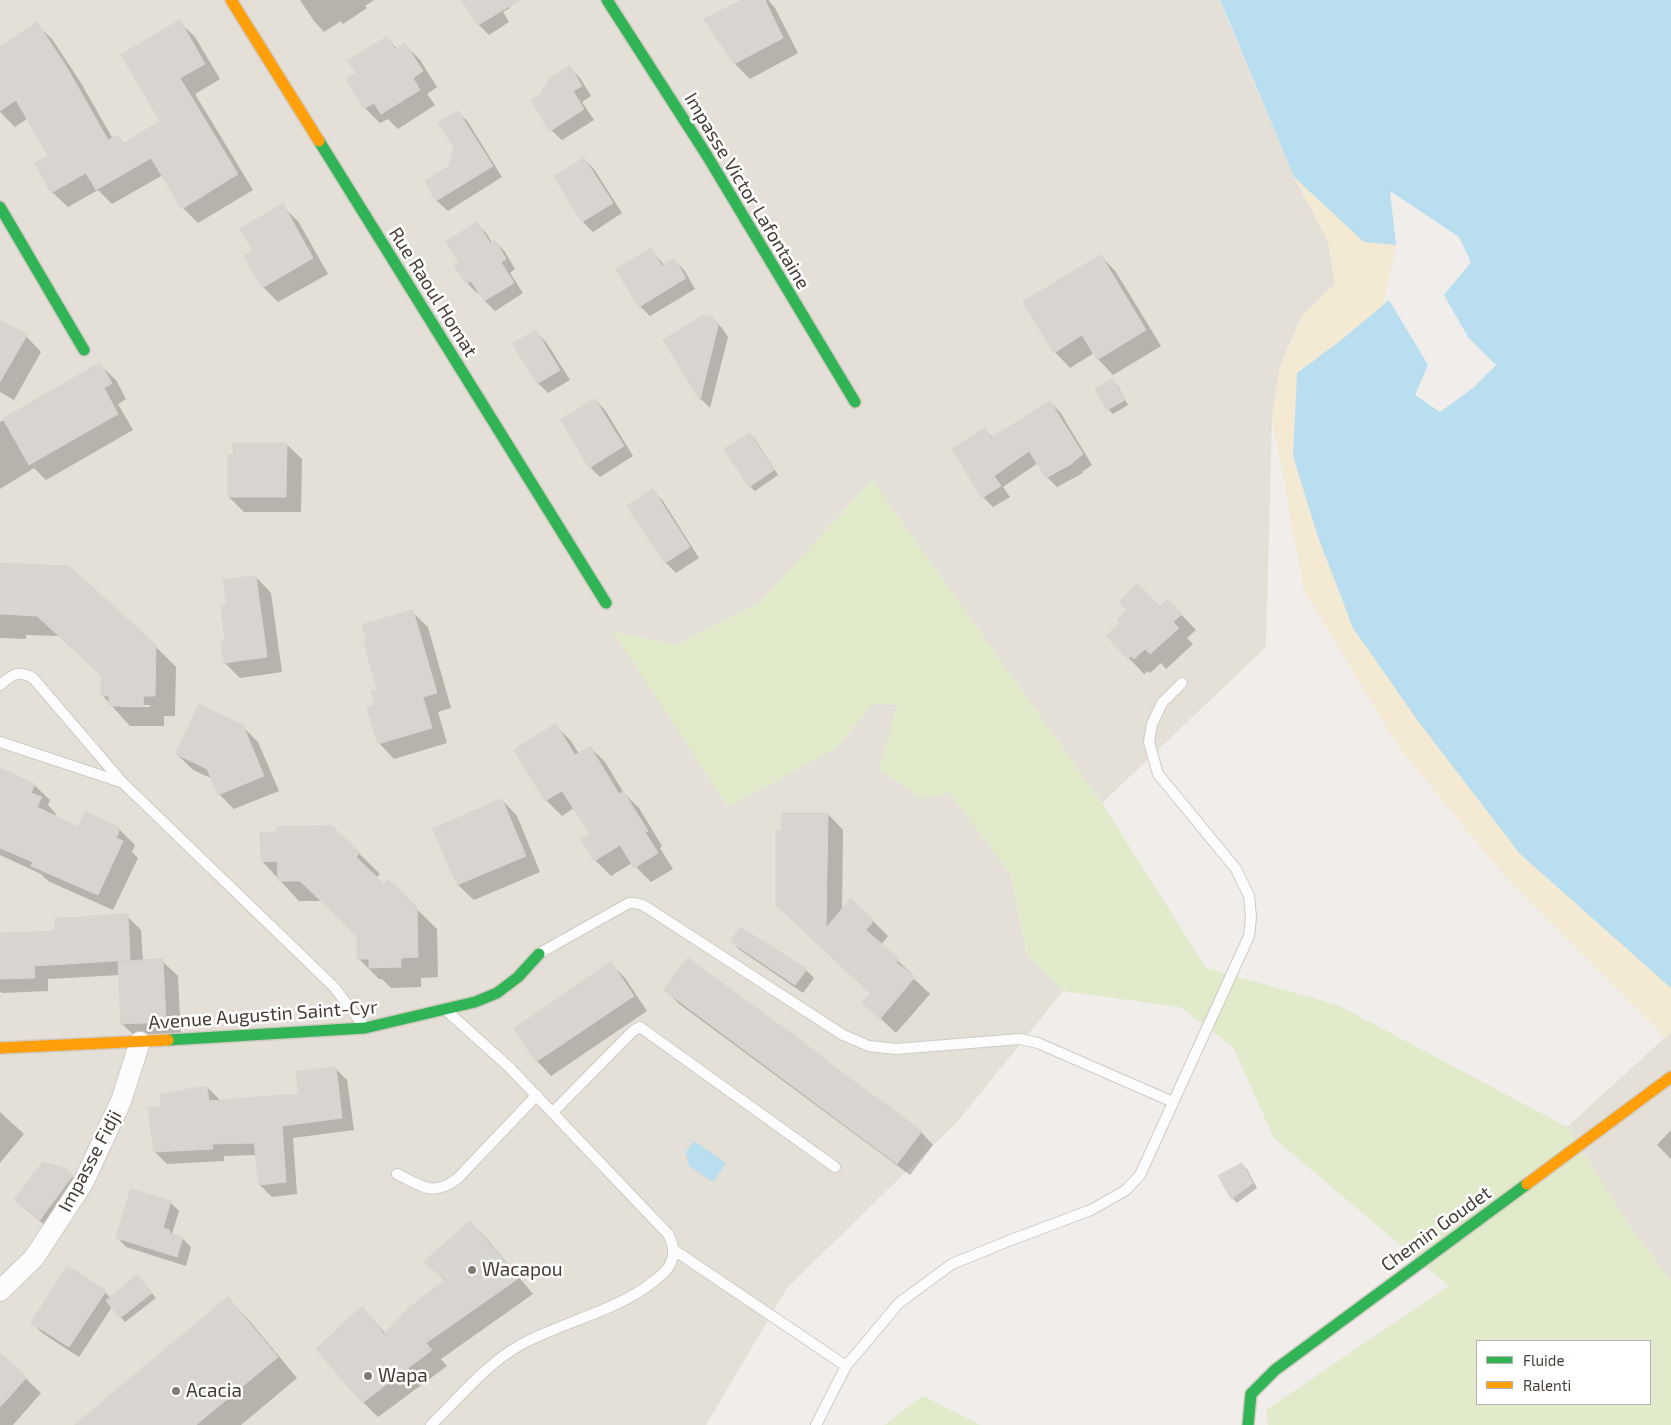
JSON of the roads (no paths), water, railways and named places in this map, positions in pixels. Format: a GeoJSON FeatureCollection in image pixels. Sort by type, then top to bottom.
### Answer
{"type":"FeatureCollection","features":[{"type":"Feature","properties":{"kind":"street","name":"Rue Raoul Homat"},"geometry":{"type":"LineString","coordinates":[[231,0],[606,603]]}},
{"type":"Feature","properties":{"kind":"street","name":"Impasse Victor Lafontaine"},"geometry":{"type":"LineString","coordinates":[[607,0],[706,154],[855,402]]}},
{"type":"Feature","properties":{"kind":"street"},"geometry":{"type":"LineString","coordinates":[[0,207],[84,350]]}},
{"type":"Feature","properties":{"kind":"street","name":"Avenue Augustin Saint-Cyr"},"geometry":{"type":"LineString","coordinates":[[0,1048],[140,1042],[365,1028],[445,1010],[497,993],[518,977],[539,954]]}},
{"type":"Feature","properties":{"kind":"street","name":"Impasse Fidji"},"geometry":{"type":"LineString","coordinates":[[0,1291],[34,1258],[83,1183],[121,1101],[140,1042]]}},
{"type":"Feature","properties":{"kind":"street","name":"Chemin Goudet"},"geometry":{"type":"LineString","coordinates":[[1248,1425],[1251,1394],[1275,1370],[1671,1077]]}},
{"type":"Feature","properties":{"kind":"lane"},"geometry":{"type":"LineString","coordinates":[[0,685],[12,675],[24,673],[33,678],[122,782],[334,987],[365,1028]]}},
{"type":"Feature","properties":{"kind":"lane"},"geometry":{"type":"LineString","coordinates":[[816,1425],[846,1366],[899,1303],[952,1264],[1091,1210],[1126,1190],[1140,1175],[1249,936],[1251,917],[1248,896],[1236,869],[1158,774],[1149,742],[1152,724],[1162,703],[1182,682]]}},
{"type":"Feature","properties":{"kind":"lane"},"geometry":{"type":"LineString","coordinates":[[0,742],[122,782]]}},
{"type":"Feature","properties":{"kind":"lane"},"geometry":{"type":"LineString","coordinates":[[539,954],[629,904],[635,903],[643,905],[843,1035],[869,1046],[896,1050],[1020,1039],[1038,1043],[1173,1102]]}},
{"type":"Feature","properties":{"kind":"lane"},"geometry":{"type":"LineString","coordinates":[[430,1425],[491,1365],[522,1344],[608,1309],[644,1288],[667,1270],[673,1258],[674,1250],[668,1234],[554,1112],[509,1067],[445,1010]]}},
{"type":"Feature","properties":{"kind":"lane"},"geometry":{"type":"LineString","coordinates":[[554,1112],[634,1030],[640,1027],[835,1168]]}},
{"type":"Feature","properties":{"kind":"lane"},"geometry":{"type":"LineString","coordinates":[[397,1174],[430,1189],[448,1186],[457,1179],[537,1095]]}},
{"type":"Feature","properties":{"kind":"lane"},"geometry":{"type":"LineString","coordinates":[[674,1250],[846,1366]]}},
{"type":"Feature","properties":{"kind":"water"},"geometry":{"type":"Polygon","coordinates":[[[1220,0],[1671,0],[1671,988],[1520,854],[1418,721],[1353,628],[1318,537],[1293,456],[1297,373],[1340,341],[1389,300],[1428,365],[1415,395],[1440,412],[1473,388],[1496,365],[1468,337],[1444,295],[1471,262],[1459,237],[1390,191],[1396,245],[1364,242],[1294,177],[1220,0]]]}},
{"type":"Feature","properties":{"kind":"water"},"geometry":{"type":"Polygon","coordinates":[[[694,1141],[726,1163],[713,1182],[689,1166],[686,1152],[694,1141]]]}},
{"type":"Feature","properties":{"kind":"place","name":"Wacapou"},"geometry":{"type":"Point","coordinates":[472,1270]}},
{"type":"Feature","properties":{"kind":"place","name":"Wapa"},"geometry":{"type":"Point","coordinates":[368,1376]}},
{"type":"Feature","properties":{"kind":"place","name":"Acacia"},"geometry":{"type":"Point","coordinates":[176,1391]}}]}
